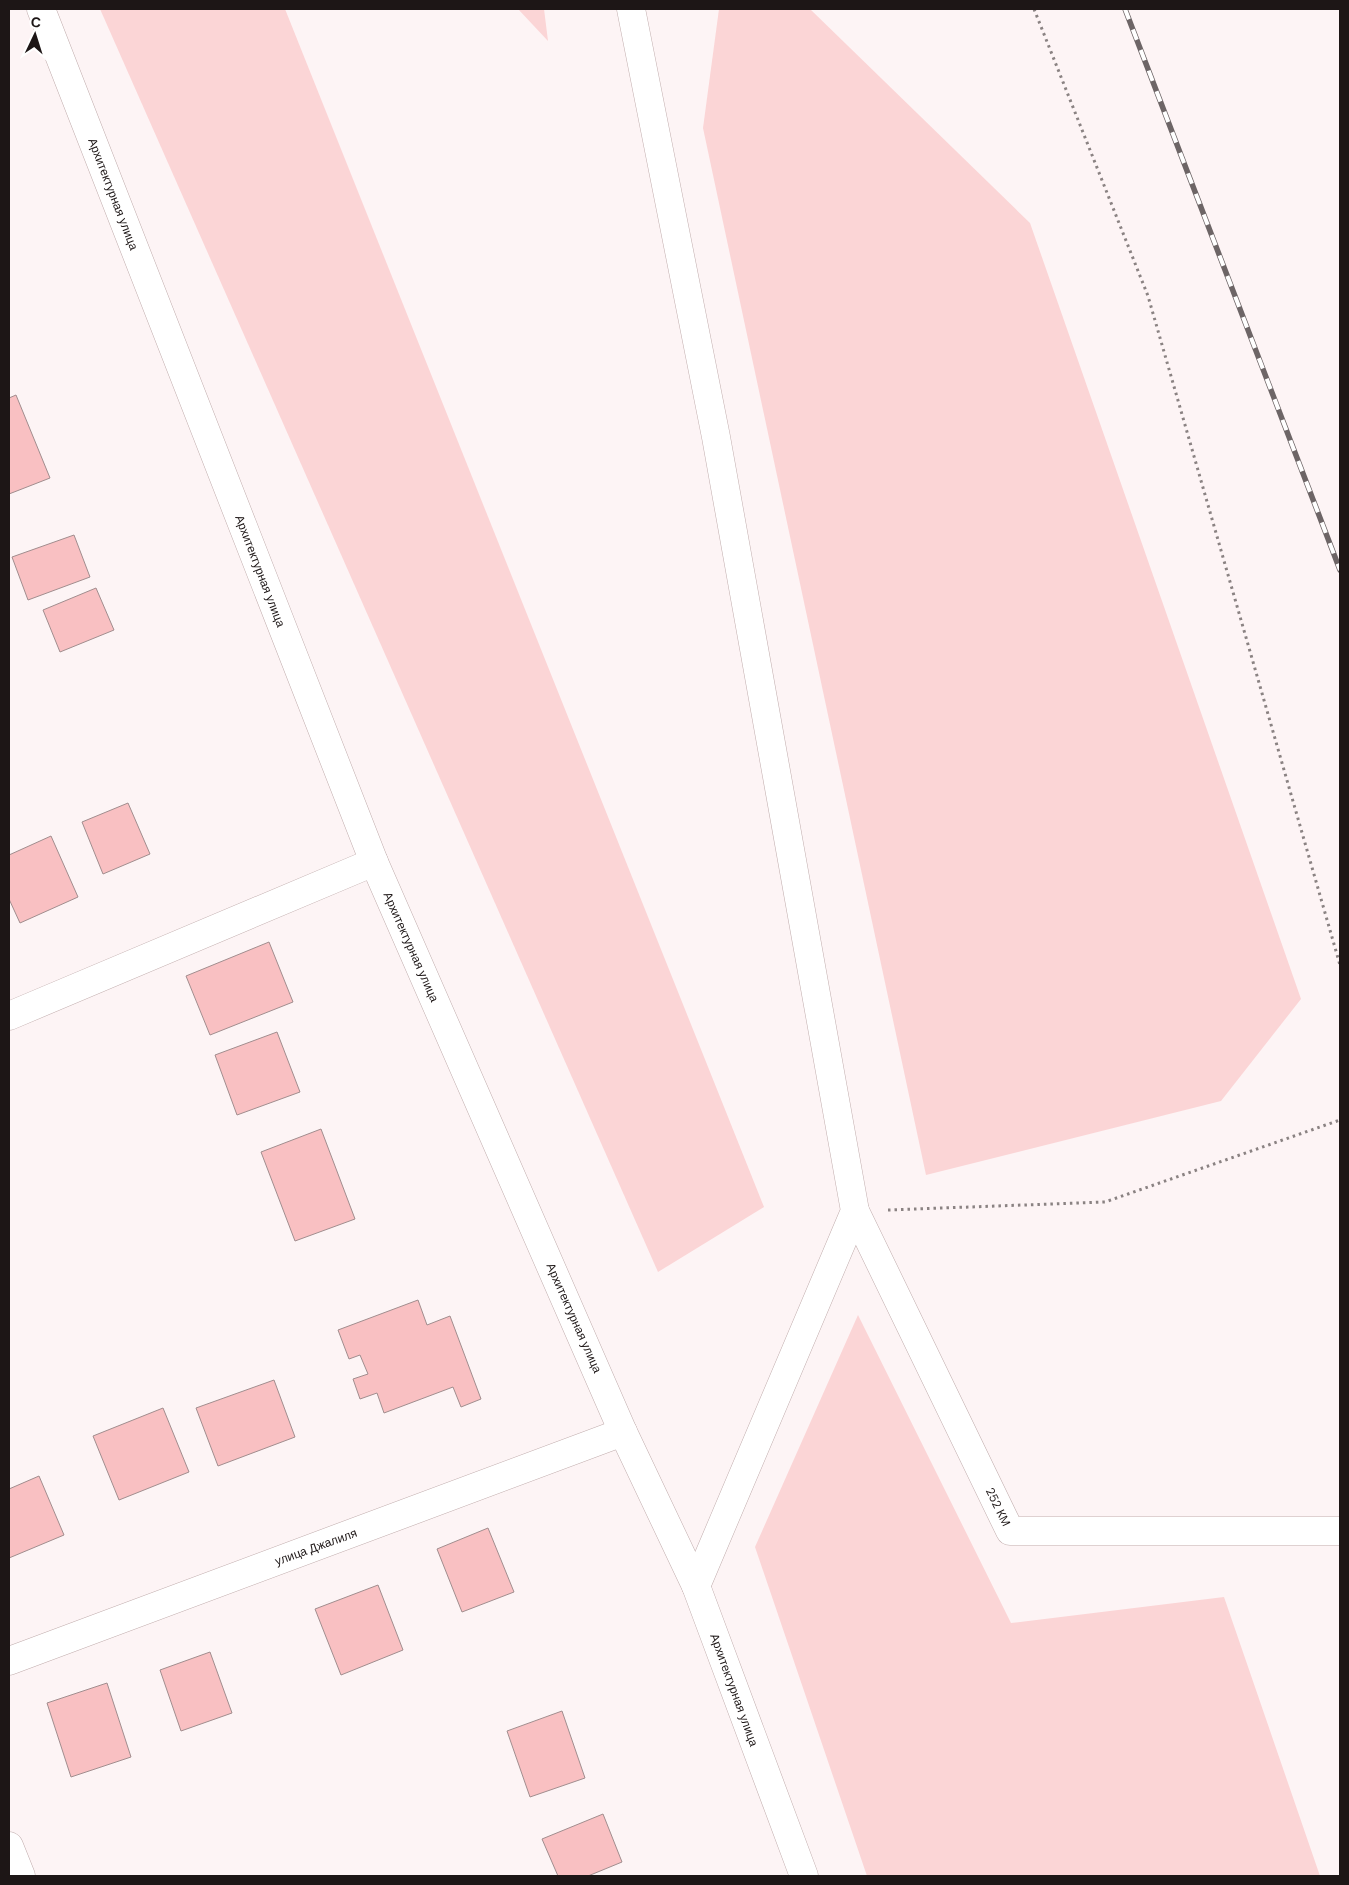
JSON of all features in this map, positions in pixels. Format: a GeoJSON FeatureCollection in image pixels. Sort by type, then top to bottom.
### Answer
{"type":"FeatureCollection","features":[{"type":"Feature","properties":{"kind":"street","name":"Архитектурная улица"},"geometry":{"type":"LineString","coordinates":[[41,9],[374,862],[624,1432],[696,1586],[804,1876]]}},
{"type":"Feature","properties":{"kind":"street"},"geometry":{"type":"LineString","coordinates":[[631,9],[716,437],[855,1211],[696,1586]]}},
{"type":"Feature","properties":{"kind":"street"},"geometry":{"type":"LineString","coordinates":[[9,1016],[374,862]]}},
{"type":"Feature","properties":{"kind":"street","name":"252 КМ"},"geometry":{"type":"LineString","coordinates":[[855,1211],[1010,1531],[1340,1531]]}},
{"type":"Feature","properties":{"kind":"street","name":"улица Джалиля"},"geometry":{"type":"LineString","coordinates":[[9,1661],[624,1432]]}},
{"type":"Feature","properties":{"kind":"street"},"geometry":{"type":"LineString","coordinates":[[9,1846],[21,1876]]}},
{"type":"Feature","properties":{"kind":"path"},"geometry":{"type":"LineString","coordinates":[[1034,9],[1148,296],[1340,965]]}},
{"type":"Feature","properties":{"kind":"path"},"geometry":{"type":"LineString","coordinates":[[855,1211],[1105,1202],[1340,1120]]}},
{"type":"Feature","properties":{"kind":"shaded area"},"geometry":{"type":"Polygon","coordinates":[[[100,9],[285,9],[764,1207],[658,1272],[100,9]]]}},
{"type":"Feature","properties":{"kind":"shaded area"},"geometry":{"type":"Polygon","coordinates":[[[518,9],[544,9],[548,41],[518,9]]]}},
{"type":"Feature","properties":{"kind":"shaded area"},"geometry":{"type":"Polygon","coordinates":[[[719,9],[810,9],[1030,223],[1301,999],[1221,1101],[926,1175],[703,128],[719,9]]]}},
{"type":"Feature","properties":{"kind":"shaded area"},"geometry":{"type":"Polygon","coordinates":[[[858,1315],[1011,1623],[1224,1597],[1320,1876],[867,1876],[755,1547],[858,1315]]]}},
{"type":"Feature","properties":{"kind":"building"},"geometry":{"type":"Polygon","coordinates":[[[16,395],[50,478],[9,494],[9,398],[16,395]]]}},
{"type":"Feature","properties":{"kind":"building"},"geometry":{"type":"Polygon","coordinates":[[[74,535],[90,577],[28,600],[12,557],[74,535]]]}},
{"type":"Feature","properties":{"kind":"building"},"geometry":{"type":"Polygon","coordinates":[[[96,588],[114,630],[60,652],[43,610],[96,588]]]}},
{"type":"Feature","properties":{"kind":"building"},"geometry":{"type":"Polygon","coordinates":[[[128,803],[150,854],[103,874],[82,822],[128,803]]]}},
{"type":"Feature","properties":{"kind":"building"},"geometry":{"type":"Polygon","coordinates":[[[51,836],[78,897],[20,923],[9,899],[9,855],[51,836]]]}},
{"type":"Feature","properties":{"kind":"building"},"geometry":{"type":"Polygon","coordinates":[[[269,942],[293,1002],[210,1035],[186,976],[269,942]]]}},
{"type":"Feature","properties":{"kind":"building"},"geometry":{"type":"Polygon","coordinates":[[[277,1032],[300,1092],[237,1115],[215,1055],[277,1032]]]}},
{"type":"Feature","properties":{"kind":"building"},"geometry":{"type":"Polygon","coordinates":[[[321,1129],[355,1219],[295,1241],[261,1152],[321,1129]]]}},
{"type":"Feature","properties":{"kind":"building"},"geometry":{"type":"Polygon","coordinates":[[[418,1300],[427,1325],[450,1316],[481,1399],[461,1407],[453,1387],[384,1413],[377,1393],[360,1399],[353,1379],[368,1374],[360,1355],[349,1359],[338,1330],[418,1300]]]}},
{"type":"Feature","properties":{"kind":"building"},"geometry":{"type":"Polygon","coordinates":[[[274,1380],[295,1437],[218,1466],[196,1408],[274,1380]]]}},
{"type":"Feature","properties":{"kind":"building"},"geometry":{"type":"Polygon","coordinates":[[[163,1408],[189,1472],[119,1500],[93,1436],[163,1408]]]}},
{"type":"Feature","properties":{"kind":"building"},"geometry":{"type":"Polygon","coordinates":[[[39,1476],[64,1535],[9,1558],[9,1489],[39,1476]]]}},
{"type":"Feature","properties":{"kind":"building"},"geometry":{"type":"Polygon","coordinates":[[[488,1528],[514,1592],[462,1612],[437,1549],[488,1528]]]}},
{"type":"Feature","properties":{"kind":"building"},"geometry":{"type":"Polygon","coordinates":[[[378,1585],[403,1650],[341,1675],[315,1609],[378,1585]]]}},
{"type":"Feature","properties":{"kind":"building"},"geometry":{"type":"Polygon","coordinates":[[[210,1652],[232,1713],[181,1731],[160,1670],[210,1652]]]}},
{"type":"Feature","properties":{"kind":"building"},"geometry":{"type":"Polygon","coordinates":[[[107,1683],[131,1757],[71,1777],[47,1703],[107,1683]]]}},
{"type":"Feature","properties":{"kind":"building"},"geometry":{"type":"Polygon","coordinates":[[[562,1711],[585,1778],[530,1797],[507,1731],[562,1711]]]}},
{"type":"Feature","properties":{"kind":"building"},"geometry":{"type":"Polygon","coordinates":[[[603,1814],[622,1862],[588,1876],[558,1876],[542,1839],[603,1814]]]}},
{"type":"Feature","properties":{"kind":"railway"},"geometry":{"type":"LineString","coordinates":[[1125,9],[1340,570]]}}]}
